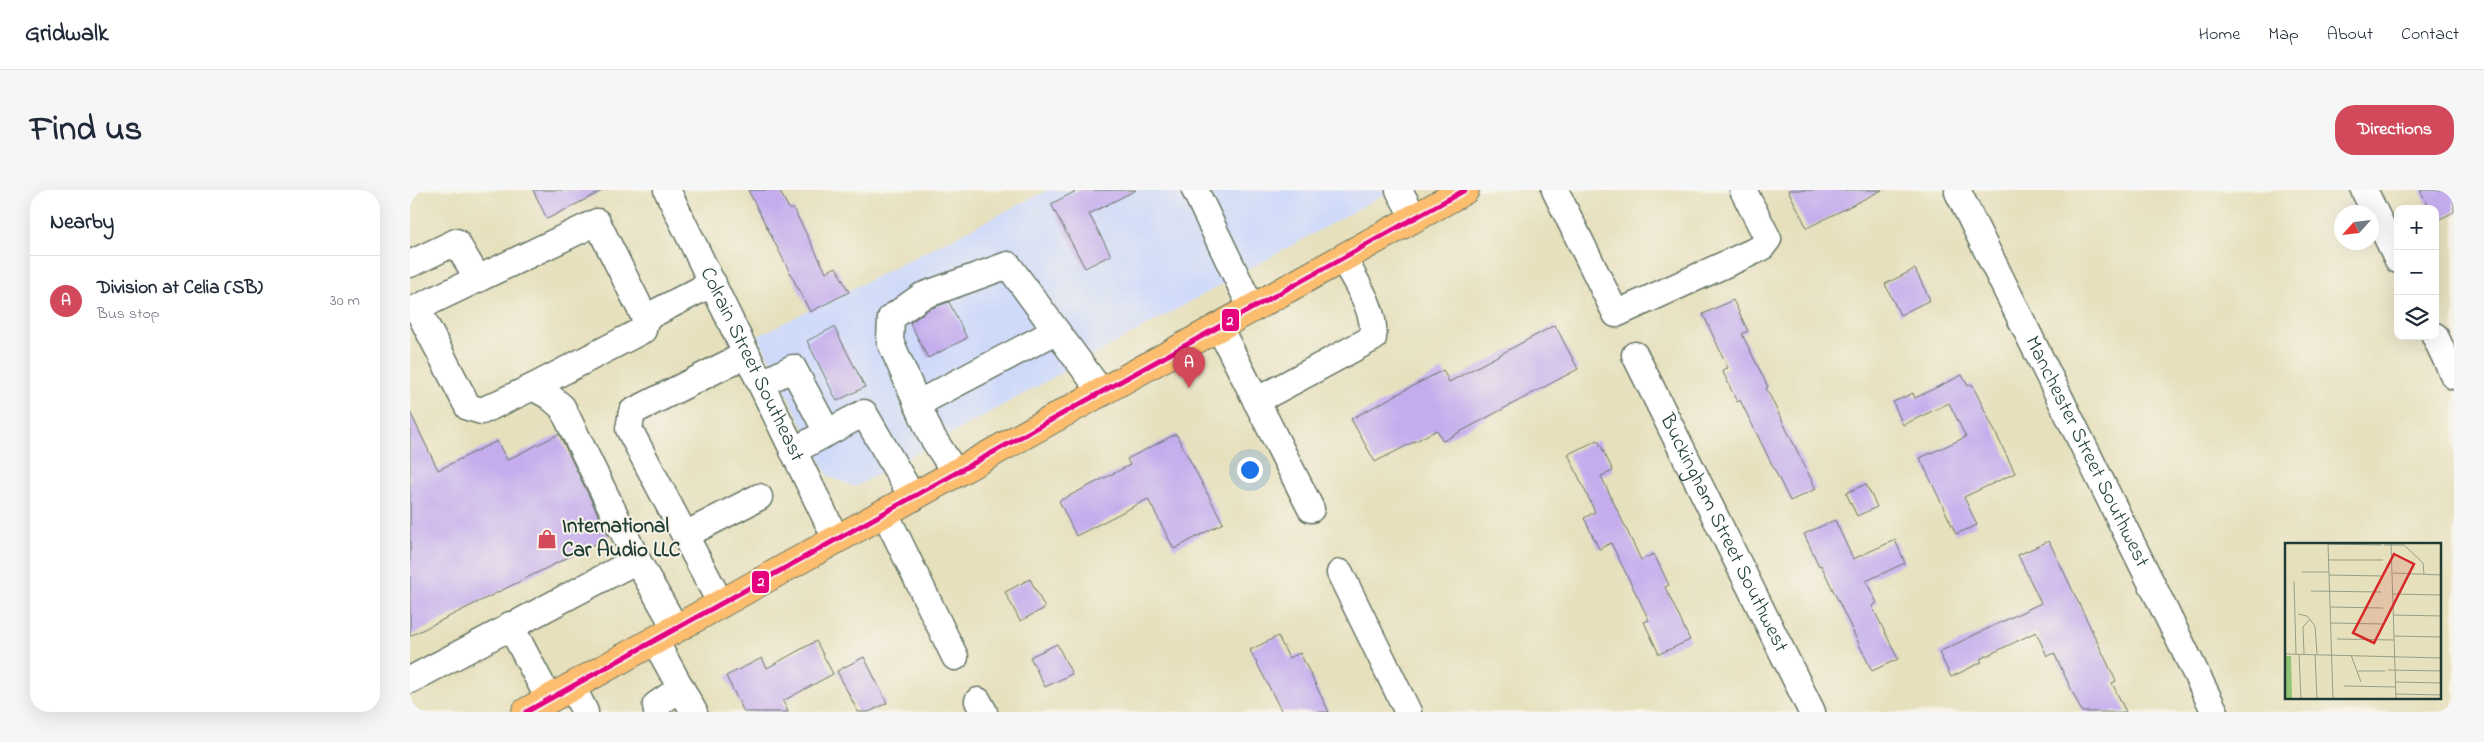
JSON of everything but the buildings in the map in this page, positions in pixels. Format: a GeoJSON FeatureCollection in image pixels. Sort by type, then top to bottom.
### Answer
{"type":"FeatureCollection","features":[{"type":"Feature","properties":{"kind":"main road"},"geometry":{"type":"LineString","coordinates":[[526,712],[1464,190]]}},
{"type":"Feature","properties":{"kind":"street","name":"Colrain Street Southeast"},"geometry":{"type":"LineString","coordinates":[[667,190],[836,539]]}},
{"type":"Feature","properties":{"kind":"street"},"geometry":{"type":"LineString","coordinates":[[1195,190],[1252,309]]}},
{"type":"Feature","properties":{"kind":"street"},"geometry":{"type":"LineString","coordinates":[[1399,190],[1414,218]]}},
{"type":"Feature","properties":{"kind":"street"},"geometry":{"type":"LineString","coordinates":[[1555,190],[1616,314],[1761,248],[1768,239],[1743,190]]}},
{"type":"Feature","properties":{"kind":"street"},"geometry":{"type":"LineString","coordinates":[[2364,190],[2394,252]]}},
{"type":"Feature","properties":{"kind":"street","name":"Manchester Street Southwest"},"geometry":{"type":"LineString","coordinates":[[1958,192],[2215,712]]}},
{"type":"Feature","properties":{"kind":"street"},"geometry":{"type":"LineString","coordinates":[[597,222],[644,318],[643,330],[482,411],[468,407],[414,310],[597,222]]}},
{"type":"Feature","properties":{"kind":"street"},"geometry":{"type":"LineString","coordinates":[[410,264],[456,242],[478,279]]}},
{"type":"Feature","properties":{"kind":"street"},"geometry":{"type":"LineString","coordinates":[[1256,401],[1373,338],[1374,326],[1369,309],[1343,258]]}},
{"type":"Feature","properties":{"kind":"street"},"geometry":{"type":"LineString","coordinates":[[956,474],[932,435],[890,341],[891,318],[922,296],[1008,265],[1102,393]]}},
{"type":"Feature","properties":{"kind":"street"},"geometry":{"type":"LineString","coordinates":[[644,318],[713,284]]}},
{"type":"Feature","properties":{"kind":"street"},"geometry":{"type":"LineString","coordinates":[[1219,327],[1311,509]]}},
{"type":"Feature","properties":{"kind":"street"},"geometry":{"type":"LineString","coordinates":[[918,404],[1056,331]]}},
{"type":"Feature","properties":{"kind":"street"},"geometry":{"type":"LineString","coordinates":[[2437,340],[2454,376]]}},
{"type":"Feature","properties":{"kind":"street"},"geometry":{"type":"LineString","coordinates":[[721,604],[629,429],[632,412],[746,354]]}},
{"type":"Feature","properties":{"kind":"street","name":"Buckingham Street Southwest"},"geometry":{"type":"LineString","coordinates":[[1635,355],[1812,712]]}},
{"type":"Feature","properties":{"kind":"street"},"geometry":{"type":"LineString","coordinates":[[761,384],[793,368],[827,432]]}},
{"type":"Feature","properties":{"kind":"street"},"geometry":{"type":"LineString","coordinates":[[533,387],[549,396],[562,407],[637,560],[666,635],[681,688],[694,712]]}},
{"type":"Feature","properties":{"kind":"street"},"geometry":{"type":"LineString","coordinates":[[793,451],[864,413],[913,498]]}},
{"type":"Feature","properties":{"kind":"street"},"geometry":{"type":"LineString","coordinates":[[685,535],[758,498]]}},
{"type":"Feature","properties":{"kind":"street"},"geometry":{"type":"LineString","coordinates":[[885,512],[955,658]]}},
{"type":"Feature","properties":{"kind":"street"},"geometry":{"type":"LineString","coordinates":[[410,680],[510,625],[637,560]]}},
{"type":"Feature","properties":{"kind":"street"},"geometry":{"type":"LineString","coordinates":[[1340,573],[1408,712]]}},
{"type":"Feature","properties":{"kind":"street"},"geometry":{"type":"LineString","coordinates":[[510,625],[561,692],[585,712]]}},
{"type":"Feature","properties":{"kind":"street"},"geometry":{"type":"LineString","coordinates":[[657,712],[656,705],[681,688]]}},
{"type":"Feature","properties":{"kind":"shaded area"},"geometry":{"type":"Polygon","coordinates":[[[1048,190],[1392,190],[855,487],[828,476],[758,336],[1048,190]]]}},
{"type":"Feature","properties":{"kind":"transit line","name":"2"},"geometry":{"type":"LineString","coordinates":[[526,712],[1465,190]]}},
{"type":"Feature","properties":{"kind":"place","name":"Division at Celia (SB)"},"geometry":{"type":"Point","coordinates":[1189,388]}},
{"type":"Feature","properties":{"kind":"place","name":"International Car Audio LLC"},"geometry":{"type":"Point","coordinates":[547,539]}}]}
